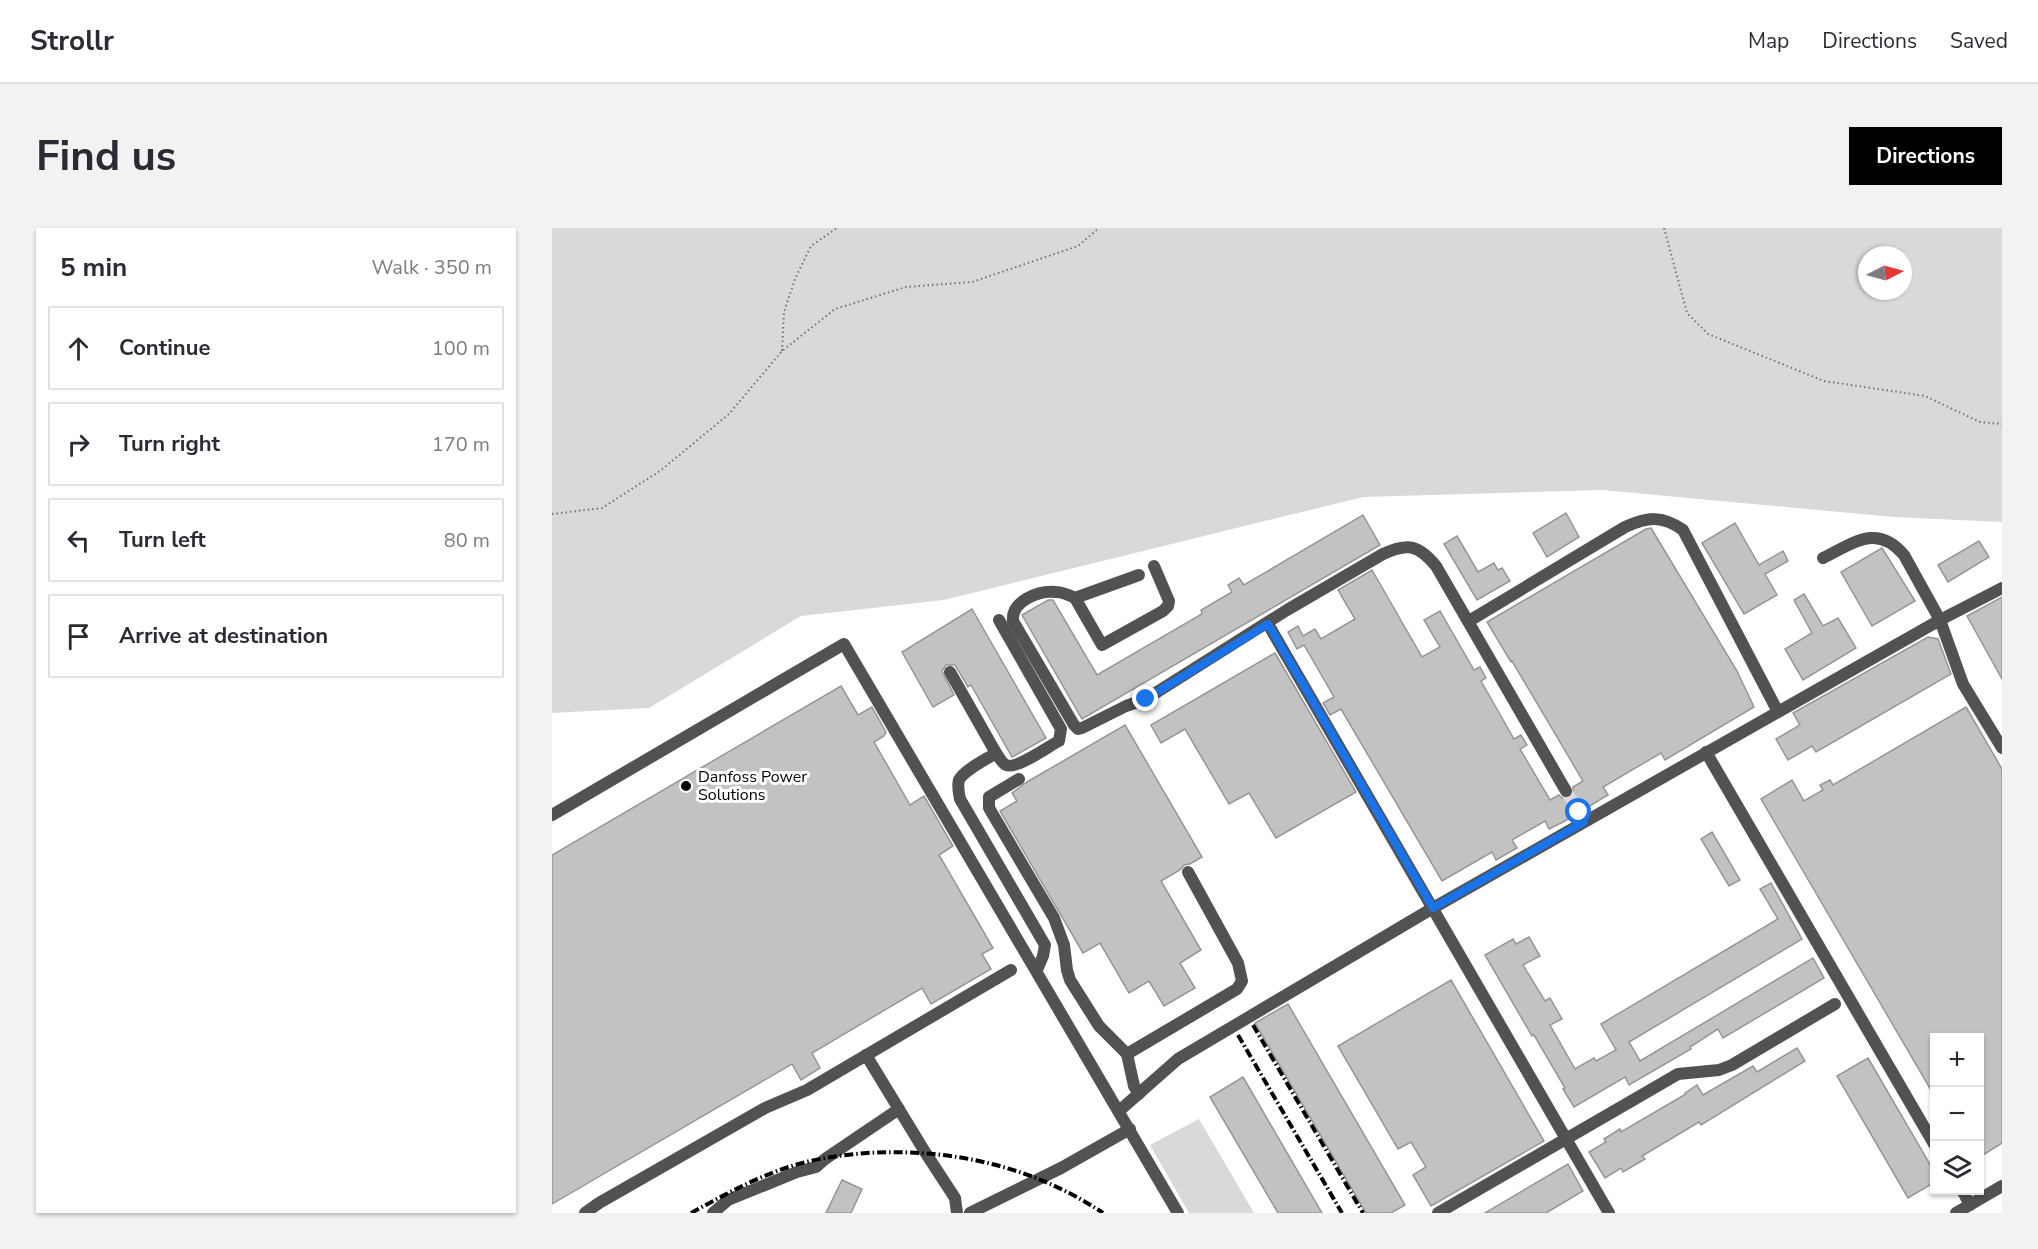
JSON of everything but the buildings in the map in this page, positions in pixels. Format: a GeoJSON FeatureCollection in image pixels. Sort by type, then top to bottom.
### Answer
{"type":"FeatureCollection","features":[{"type":"Feature","properties":{"kind":"lane"},"geometry":{"type":"LineString","coordinates":[[1469,621],[1626,527],[1643,519],[1665,520],[1683,530],[1778,712]]}},
{"type":"Feature","properties":{"kind":"lane"},"geometry":{"type":"LineString","coordinates":[[1823,558],[1862,539],[1886,539],[1896,546],[1904,555],[1940,620],[1963,684],[2002,748]]}},
{"type":"Feature","properties":{"kind":"lane"},"geometry":{"type":"LineString","coordinates":[[1154,566],[1169,601],[1168,606],[1102,645],[1075,598],[1058,591],[1044,592],[1027,598],[1016,606],[1012,613],[1013,621],[1078,729],[1146,699],[1287,610],[1383,554],[1404,546],[1429,558],[1469,621],[1566,791]]}},
{"type":"Feature","properties":{"kind":"lane"},"geometry":{"type":"LineString","coordinates":[[1075,598],[1139,575]]}},
{"type":"Feature","properties":{"kind":"lane"},"geometry":{"type":"LineString","coordinates":[[1119,1111],[1178,1059],[1433,908],[1581,817],[1706,752],[1940,620],[2002,588]]}},
{"type":"Feature","properties":{"kind":"lane"},"geometry":{"type":"LineString","coordinates":[[951,672],[1004,764],[1018,765],[1059,741],[1061,729],[999,620]]}},
{"type":"Feature","properties":{"kind":"lane"},"geometry":{"type":"LineString","coordinates":[[1268,624],[1609,1213]]}},
{"type":"Feature","properties":{"kind":"lane"},"geometry":{"type":"LineString","coordinates":[[552,815],[844,644],[1178,1213]]}},
{"type":"Feature","properties":{"kind":"lane"},"geometry":{"type":"LineString","coordinates":[[1706,752],[1934,1141]]}},
{"type":"Feature","properties":{"kind":"lane"},"geometry":{"type":"LineString","coordinates":[[996,753],[964,774],[959,780],[960,799],[1045,945],[1043,956],[1036,970]]}},
{"type":"Feature","properties":{"kind":"lane"},"geometry":{"type":"LineString","coordinates":[[1019,779],[989,797],[988,808],[1054,918],[1064,945],[1070,980],[1099,1026],[1127,1054],[1134,1086],[1139,1094]]}},
{"type":"Feature","properties":{"kind":"lane"},"geometry":{"type":"LineString","coordinates":[[1127,1054],[1237,989],[1242,981],[1238,963],[1188,872]]}},
{"type":"Feature","properties":{"kind":"lane"},"geometry":{"type":"LineString","coordinates":[[585,1213],[765,1108],[807,1090],[1011,970]]}},
{"type":"Feature","properties":{"kind":"lane"},"geometry":{"type":"LineString","coordinates":[[1438,1213],[1678,1074],[1719,1070],[1732,1065],[1835,1004]]}},
{"type":"Feature","properties":{"kind":"lane"},"geometry":{"type":"LineString","coordinates":[[866,1055],[955,1198],[957,1213]]}},
{"type":"Feature","properties":{"kind":"lane"},"geometry":{"type":"LineString","coordinates":[[713,1213],[728,1200],[797,1172],[816,1167],[825,1158],[899,1109]]}},
{"type":"Feature","properties":{"kind":"lane"},"geometry":{"type":"LineString","coordinates":[[970,1213],[1054,1172],[1130,1129]]}},
{"type":"Feature","properties":{"kind":"lane"},"geometry":{"type":"LineString","coordinates":[[1956,1213],[2002,1186]]}},
{"type":"Feature","properties":{"kind":"lane"},"geometry":{"type":"LineString","coordinates":[[1964,1195],[1970,1205]]}},
{"type":"Feature","properties":{"kind":"path"},"geometry":{"type":"LineString","coordinates":[[782,351],[784,312],[795,279],[811,246],[837,228]]}},
{"type":"Feature","properties":{"kind":"path"},"geometry":{"type":"LineString","coordinates":[[552,514],[602,508],[660,471],[729,414],[782,351],[835,309],[906,287],[972,282],[1078,246],[1099,228]]}},
{"type":"Feature","properties":{"kind":"path"},"geometry":{"type":"LineString","coordinates":[[1664,228],[1687,313],[1708,334],[1824,381],[1925,396],[1980,422],[2002,424]]}},
{"type":"Feature","properties":{"kind":"shaded area"},"geometry":{"type":"Polygon","coordinates":[[[552,228],[2002,228],[2002,522],[1894,517],[1602,490],[1363,497],[944,600],[801,616],[649,708],[552,713],[552,228]]]}},
{"type":"Feature","properties":{"kind":"shaded area"},"geometry":{"type":"Polygon","coordinates":[[[1199,1119],[1254,1213],[1189,1213],[1150,1145],[1199,1119]]]}},
{"type":"Feature","properties":{"kind":"tunnel"},"geometry":{"type":"LineString","coordinates":[[1566,791],[1579,812]]}},
{"type":"Feature","properties":{"kind":"railway"},"geometry":{"type":"LineString","coordinates":[[1253,1025],[1363,1213]]}},
{"type":"Feature","properties":{"kind":"railway"},"geometry":{"type":"LineString","coordinates":[[1238,1035],[1342,1213]]}},
{"type":"Feature","properties":{"kind":"railway"},"geometry":{"type":"LineString","coordinates":[[691,1213],[781,1169],[813,1160],[840,1156],[898,1152],[960,1157],[1019,1172],[1048,1183],[1103,1213]]}},
{"type":"Feature","properties":{"kind":"place","name":"Danfoss Power Solutions"},"geometry":{"type":"Point","coordinates":[686,786]}},
{"type":"Feature","properties":{"kind":"route"},"geometry":{"type":"LineString","coordinates":[[1146,699],[1268,624],[1433,908],[1584,822],[1579,812]]}}]}
